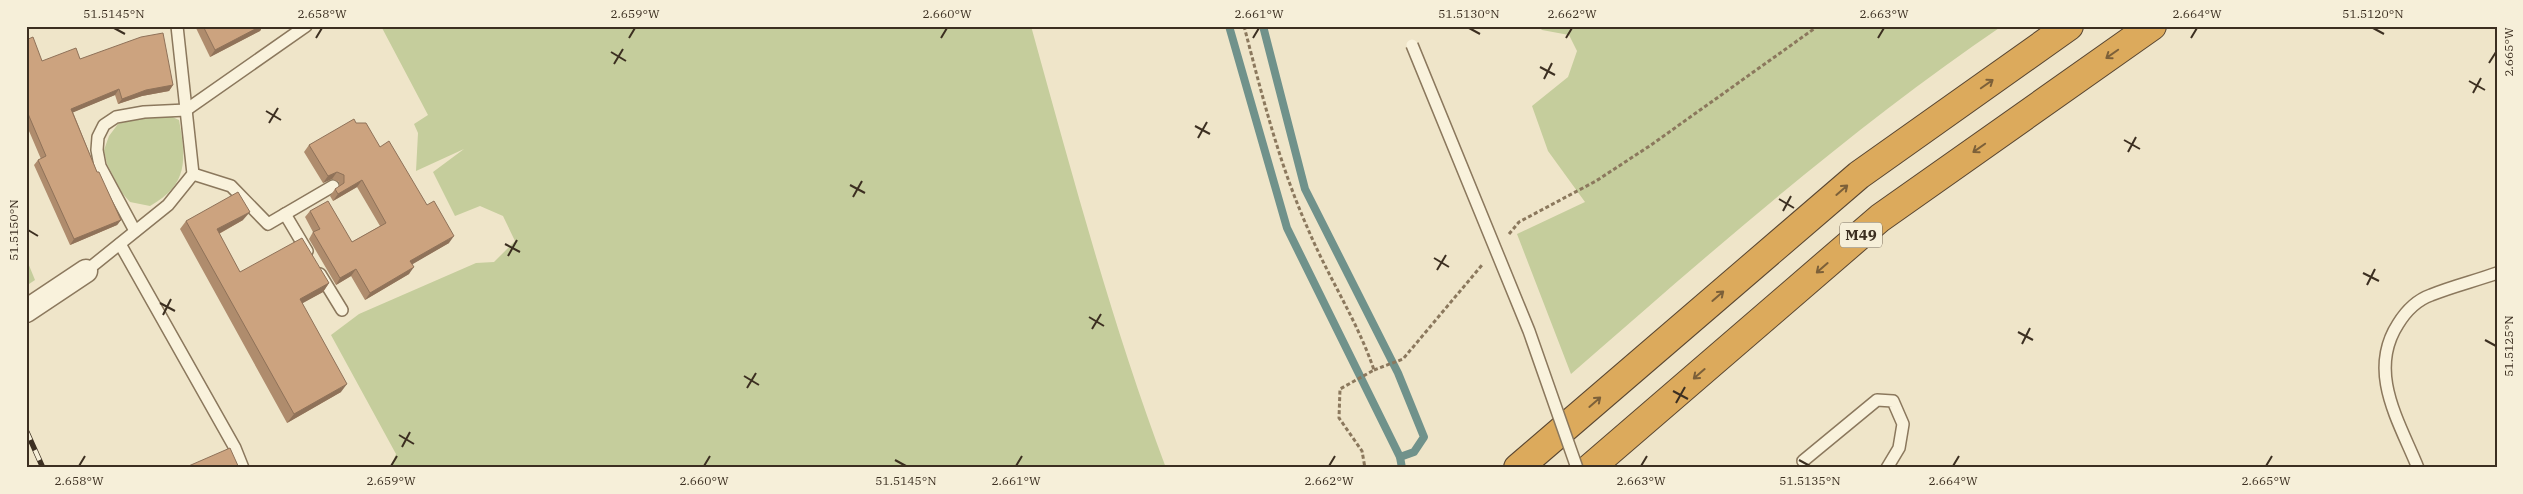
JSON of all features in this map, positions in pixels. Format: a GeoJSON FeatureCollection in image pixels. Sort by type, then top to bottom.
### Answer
{"type":"FeatureCollection","features":[{"type":"Feature","properties":{"kind":"highway","name":"M49"},"geometry":{"type":"LineString","coordinates":[[1518,468],[1859,175],[2069,26]]}},
{"type":"Feature","properties":{"kind":"highway","name":"M49"},"geometry":{"type":"LineString","coordinates":[[1590,468],[1880,218],[2152,26]]}},
{"type":"Feature","properties":{"kind":"street"},"geometry":{"type":"LineString","coordinates":[[26,311],[86,271]]}},
{"type":"Feature","properties":{"kind":"lane"},"geometry":{"type":"LineString","coordinates":[[86,271],[168,204],[193,174],[177,26]]}},
{"type":"Feature","properties":{"kind":"lane"},"geometry":{"type":"LineString","coordinates":[[135,231],[100,166],[97,150],[98,137],[104,125],[116,117],[144,112],[186,110],[306,26]]}},
{"type":"Feature","properties":{"kind":"lane"},"geometry":{"type":"LineString","coordinates":[[1412,45],[1530,331],[1577,468]]}},
{"type":"Feature","properties":{"kind":"lane"},"geometry":{"type":"LineString","coordinates":[[193,174],[232,186],[268,224],[333,186]]}},
{"type":"Feature","properties":{"kind":"lane"},"geometry":{"type":"LineString","coordinates":[[285,214],[342,310]]}},
{"type":"Feature","properties":{"kind":"lane"},"geometry":{"type":"LineString","coordinates":[[120,244],[235,448],[243,468]]}},
{"type":"Feature","properties":{"kind":"lane"},"geometry":{"type":"LineString","coordinates":[[2418,468],[2388,395],[2383,362],[2391,335],[2406,312],[2430,295],[2497,273]]}},
{"type":"Feature","properties":{"kind":"lane"},"geometry":{"type":"LineString","coordinates":[[1803,461],[1877,400],[1893,401],[1903,424],[1899,448],[1887,468]]}},
{"type":"Feature","properties":{"kind":"path"},"geometry":{"type":"LineString","coordinates":[[1244,26],[1287,176],[1308,230],[1364,339],[1374,370]]}},
{"type":"Feature","properties":{"kind":"path"},"geometry":{"type":"LineString","coordinates":[[1507,236],[1519,222],[1596,181],[1651,145],[1818,26]]}},
{"type":"Feature","properties":{"kind":"path"},"geometry":{"type":"LineString","coordinates":[[1364,468],[1362,452],[1339,418],[1340,388],[1374,370],[1403,359],[1483,264]]}},
{"type":"Feature","properties":{"kind":"green space"},"geometry":{"type":"Polygon","coordinates":[[[381,26],[1031,26],[1110,304],[1166,468],[390,468],[396,454],[331,335],[359,314],[476,263],[494,262],[515,241],[503,216],[480,206],[455,216],[433,172],[464,149],[416,171],[418,133],[414,124],[428,115],[381,26]]]}},
{"type":"Feature","properties":{"kind":"green space"},"geometry":{"type":"Polygon","coordinates":[[[1538,26],[2002,26],[1945,66],[1835,150],[1728,238],[1571,374],[1517,234],[1585,202],[1548,151],[1532,106],[1568,77],[1577,51],[1569,35],[1542,30],[1538,26]]]}},
{"type":"Feature","properties":{"kind":"green space"},"geometry":{"type":"Polygon","coordinates":[[[150,115],[168,115],[179,120],[183,159],[182,169],[172,189],[163,198],[150,206],[130,202],[122,193],[107,164],[104,150],[109,136],[118,124],[150,115]]]}},
{"type":"Feature","properties":{"kind":"green space"},"geometry":{"type":"Polygon","coordinates":[[[26,258],[35,280],[26,286],[26,258]]]}},
{"type":"Feature","properties":{"kind":"building"},"geometry":{"type":"Polygon","coordinates":[[[203,26],[261,26],[215,50],[203,26]]]}},
{"type":"Feature","properties":{"kind":"building"},"geometry":{"type":"Polygon","coordinates":[[[163,33],[173,85],[146,90],[122,99],[119,89],[71,109],[97,172],[99,172],[121,220],[74,239],[38,160],[46,156],[26,109],[26,40],[33,37],[42,61],[76,48],[80,59],[141,37],[163,33]]]}},
{"type":"Feature","properties":{"kind":"building"},"geometry":{"type":"Polygon","coordinates":[[[354,119],[356,123],[366,123],[380,147],[389,141],[427,205],[434,201],[454,236],[410,261],[414,267],[370,293],[356,269],[340,278],[313,232],[320,229],[310,211],[328,201],[352,242],[386,223],[362,180],[338,194],[335,189],[344,183],[344,175],[337,172],[328,176],[309,145],[354,119]]]}},
{"type":"Feature","properties":{"kind":"building"},"geometry":{"type":"Polygon","coordinates":[[[238,192],[250,212],[217,229],[240,272],[302,238],[329,283],[300,299],[347,384],[294,414],[186,221],[238,192]]]}},
{"type":"Feature","properties":{"kind":"building"},"geometry":{"type":"Polygon","coordinates":[[[230,448],[239,468],[184,468],[230,448]]]}},
{"type":"Feature","properties":{"kind":"waterway"},"geometry":{"type":"LineString","coordinates":[[1229,26],[1287,228],[1400,457],[1402,468]]}},
{"type":"Feature","properties":{"kind":"waterway"},"geometry":{"type":"LineString","coordinates":[[1263,26],[1305,189],[1398,373],[1424,437],[1414,452],[1400,457]]}},
{"type":"Feature","properties":{"kind":"railway"},"geometry":{"type":"LineString","coordinates":[[26,430],[43,468]]}}]}
